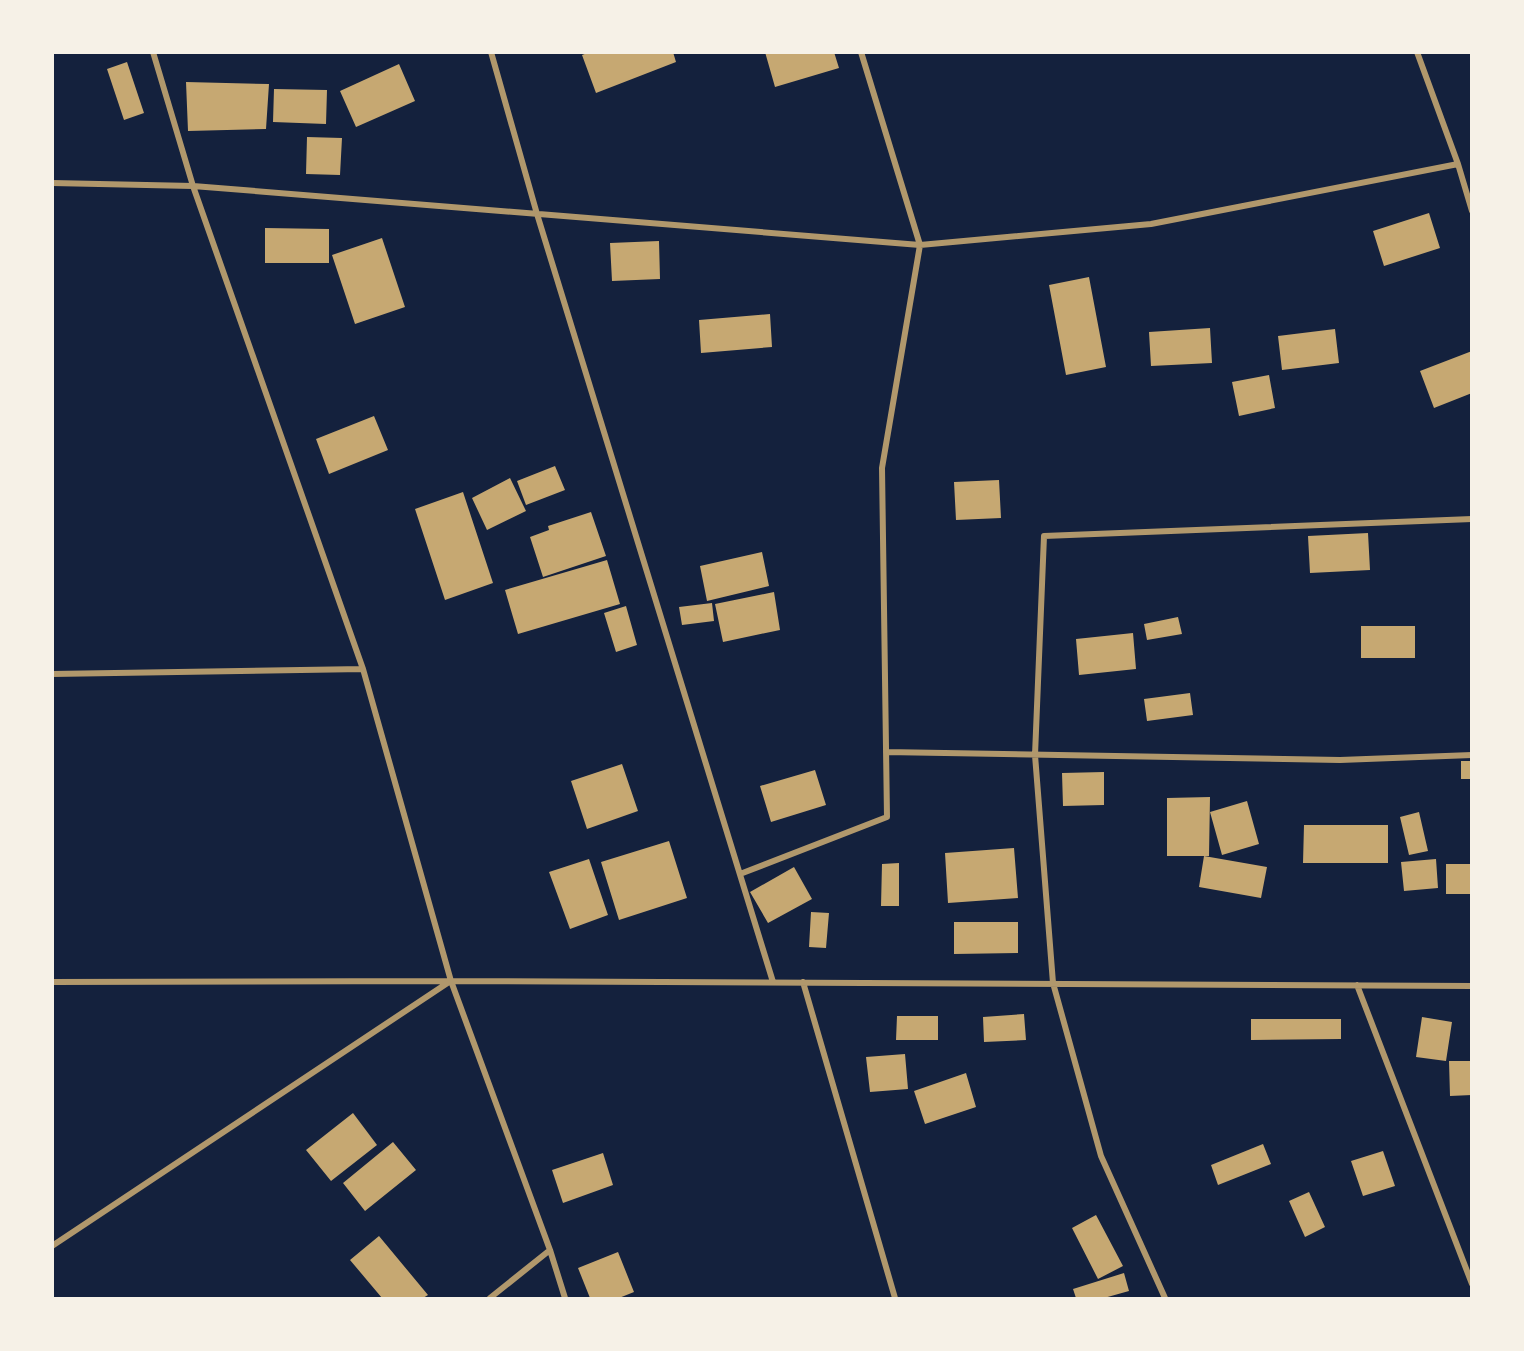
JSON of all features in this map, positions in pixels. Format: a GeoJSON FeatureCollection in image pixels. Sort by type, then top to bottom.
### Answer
{"type":"FeatureCollection","features":[{"type":"Feature","properties":{"kind":"street"},"geometry":{"type":"LineString","coordinates":[[153,52],[193,186],[363,669],[451,981],[550,1250],[565,1299]]}},
{"type":"Feature","properties":{"kind":"street"},"geometry":{"type":"LineString","coordinates":[[491,52],[537,214],[773,982]]}},
{"type":"Feature","properties":{"kind":"street"},"geometry":{"type":"LineString","coordinates":[[740,874],[887,817],[882,468],[920,245],[861,52]]}},
{"type":"Feature","properties":{"kind":"street"},"geometry":{"type":"LineString","coordinates":[[1417,52],[1458,164],[1472,211]]}},
{"type":"Feature","properties":{"kind":"street"},"geometry":{"type":"LineString","coordinates":[[52,183],[193,186],[920,245],[1151,224],[1458,164]]}},
{"type":"Feature","properties":{"kind":"street"},"geometry":{"type":"LineString","coordinates":[[1165,1299],[1101,1156],[1053,984],[1035,755],[1044,536],[1472,519]]}},
{"type":"Feature","properties":{"kind":"street"},"geometry":{"type":"LineString","coordinates":[[52,674],[363,669]]}},
{"type":"Feature","properties":{"kind":"street"},"geometry":{"type":"LineString","coordinates":[[886,752],[1340,760],[1472,755]]}},
{"type":"Feature","properties":{"kind":"street"},"geometry":{"type":"LineString","coordinates":[[52,1246],[451,981]]}},
{"type":"Feature","properties":{"kind":"street"},"geometry":{"type":"LineString","coordinates":[[52,982],[451,981],[1472,986]]}},
{"type":"Feature","properties":{"kind":"street"},"geometry":{"type":"LineString","coordinates":[[803,982],[895,1299]]}},
{"type":"Feature","properties":{"kind":"street"},"geometry":{"type":"LineString","coordinates":[[1357,985],[1472,1284]]}},
{"type":"Feature","properties":{"kind":"street"},"geometry":{"type":"LineString","coordinates":[[490,1299],[550,1250]]}},
{"type":"Feature","properties":{"kind":"building"},"geometry":{"type":"Polygon","coordinates":[[[590,52],[673,52],[676,62],[596,93],[582,55],[590,52]]]}},
{"type":"Feature","properties":{"kind":"building"},"geometry":{"type":"Polygon","coordinates":[[[765,52],[834,52],[839,68],[775,87],[765,52]]]}},
{"type":"Feature","properties":{"kind":"building"},"geometry":{"type":"Polygon","coordinates":[[[127,62],[144,113],[124,120],[107,69],[127,62]]]}},
{"type":"Feature","properties":{"kind":"building"},"geometry":{"type":"Polygon","coordinates":[[[399,64],[415,101],[356,127],[340,91],[399,64]]]}},
{"type":"Feature","properties":{"kind":"building"},"geometry":{"type":"Polygon","coordinates":[[[186,82],[269,84],[266,129],[188,131],[186,82]]]}},
{"type":"Feature","properties":{"kind":"building"},"geometry":{"type":"Polygon","coordinates":[[[274,89],[327,90],[326,124],[273,122],[274,89]]]}},
{"type":"Feature","properties":{"kind":"building"},"geometry":{"type":"Polygon","coordinates":[[[307,137],[342,138],[340,175],[306,174],[307,137]]]}},
{"type":"Feature","properties":{"kind":"building"},"geometry":{"type":"Polygon","coordinates":[[[1429,213],[1440,248],[1384,266],[1373,231],[1429,213]]]}},
{"type":"Feature","properties":{"kind":"building"},"geometry":{"type":"Polygon","coordinates":[[[265,228],[329,229],[329,263],[265,263],[265,228]]]}},
{"type":"Feature","properties":{"kind":"building"},"geometry":{"type":"Polygon","coordinates":[[[382,238],[405,307],[355,324],[332,255],[382,238]]]}},
{"type":"Feature","properties":{"kind":"building"},"geometry":{"type":"Polygon","coordinates":[[[659,241],[660,279],[612,281],[610,243],[659,241]]]}},
{"type":"Feature","properties":{"kind":"building"},"geometry":{"type":"Polygon","coordinates":[[[1089,277],[1106,367],[1066,375],[1049,285],[1089,277]]]}},
{"type":"Feature","properties":{"kind":"building"},"geometry":{"type":"Polygon","coordinates":[[[770,314],[772,347],[701,353],[699,320],[770,314]]]}},
{"type":"Feature","properties":{"kind":"building"},"geometry":{"type":"Polygon","coordinates":[[[1210,328],[1212,363],[1151,366],[1149,332],[1210,328]]]}},
{"type":"Feature","properties":{"kind":"building"},"geometry":{"type":"Polygon","coordinates":[[[1335,329],[1339,363],[1282,370],[1278,336],[1335,329]]]}},
{"type":"Feature","properties":{"kind":"building"},"geometry":{"type":"Polygon","coordinates":[[[1472,351],[1472,393],[1434,408],[1420,371],[1472,351]]]}},
{"type":"Feature","properties":{"kind":"building"},"geometry":{"type":"Polygon","coordinates":[[[1269,375],[1275,408],[1239,416],[1232,382],[1269,375]]]}},
{"type":"Feature","properties":{"kind":"building"},"geometry":{"type":"Polygon","coordinates":[[[374,416],[388,450],[329,474],[316,439],[374,416]]]}},
{"type":"Feature","properties":{"kind":"building"},"geometry":{"type":"Polygon","coordinates":[[[555,466],[565,490],[526,505],[517,481],[555,466]]]}},
{"type":"Feature","properties":{"kind":"building"},"geometry":{"type":"Polygon","coordinates":[[[510,478],[526,511],[487,530],[472,498],[510,478]]]}},
{"type":"Feature","properties":{"kind":"building"},"geometry":{"type":"Polygon","coordinates":[[[999,480],[1001,518],[956,520],[954,482],[999,480]]]}},
{"type":"Feature","properties":{"kind":"building"},"geometry":{"type":"Polygon","coordinates":[[[463,492],[493,583],[445,600],[415,509],[463,492]]]}},
{"type":"Feature","properties":{"kind":"building"},"geometry":{"type":"Polygon","coordinates":[[[591,512],[606,556],[543,577],[530,537],[549,530],[548,526],[591,512]]]}},
{"type":"Feature","properties":{"kind":"building"},"geometry":{"type":"Polygon","coordinates":[[[1368,533],[1370,570],[1310,573],[1308,536],[1368,533]]]}},
{"type":"Feature","properties":{"kind":"building"},"geometry":{"type":"Polygon","coordinates":[[[762,552],[769,586],[707,601],[700,566],[762,552]]]}},
{"type":"Feature","properties":{"kind":"building"},"geometry":{"type":"Polygon","coordinates":[[[607,560],[620,604],[518,634],[505,590],[607,560]]]}},
{"type":"Feature","properties":{"kind":"building"},"geometry":{"type":"Polygon","coordinates":[[[774,592],[780,630],[723,642],[715,604],[774,592]]]}},
{"type":"Feature","properties":{"kind":"building"},"geometry":{"type":"Polygon","coordinates":[[[712,603],[714,621],[682,625],[679,607],[712,603]]]}},
{"type":"Feature","properties":{"kind":"building"},"geometry":{"type":"Polygon","coordinates":[[[626,606],[637,645],[616,652],[604,613],[626,606]]]}},
{"type":"Feature","properties":{"kind":"building"},"geometry":{"type":"Polygon","coordinates":[[[1178,617],[1182,634],[1147,640],[1144,624],[1178,617]]]}},
{"type":"Feature","properties":{"kind":"building"},"geometry":{"type":"Polygon","coordinates":[[[1361,626],[1415,626],[1415,658],[1361,658],[1361,626]]]}},
{"type":"Feature","properties":{"kind":"building"},"geometry":{"type":"Polygon","coordinates":[[[1133,633],[1136,669],[1079,675],[1076,639],[1133,633]]]}},
{"type":"Feature","properties":{"kind":"building"},"geometry":{"type":"Polygon","coordinates":[[[1190,693],[1193,715],[1147,721],[1144,699],[1190,693]]]}},
{"type":"Feature","properties":{"kind":"building"},"geometry":{"type":"Polygon","coordinates":[[[1461,761],[1472,761],[1472,779],[1461,779],[1461,761]]]}},
{"type":"Feature","properties":{"kind":"building"},"geometry":{"type":"Polygon","coordinates":[[[622,764],[638,811],[587,829],[571,781],[622,764]]]}},
{"type":"Feature","properties":{"kind":"building"},"geometry":{"type":"Polygon","coordinates":[[[815,770],[826,805],[771,822],[760,786],[815,770]]]}},
{"type":"Feature","properties":{"kind":"building"},"geometry":{"type":"Polygon","coordinates":[[[1104,772],[1104,805],[1063,806],[1062,773],[1104,772]]]}},
{"type":"Feature","properties":{"kind":"building"},"geometry":{"type":"Polygon","coordinates":[[[1210,797],[1209,856],[1167,856],[1167,798],[1210,797]]]}},
{"type":"Feature","properties":{"kind":"building"},"geometry":{"type":"Polygon","coordinates":[[[1247,801],[1259,844],[1222,855],[1210,812],[1247,801]]]}},
{"type":"Feature","properties":{"kind":"building"},"geometry":{"type":"Polygon","coordinates":[[[1419,812],[1428,851],[1409,855],[1400,817],[1419,812]]]}},
{"type":"Feature","properties":{"kind":"building"},"geometry":{"type":"Polygon","coordinates":[[[1304,825],[1388,825],[1388,863],[1303,863],[1304,825]]]}},
{"type":"Feature","properties":{"kind":"building"},"geometry":{"type":"Polygon","coordinates":[[[669,841],[687,898],[619,920],[601,862],[669,841]]]}},
{"type":"Feature","properties":{"kind":"building"},"geometry":{"type":"Polygon","coordinates":[[[1014,848],[1018,898],[948,903],[945,853],[1014,848]]]}},
{"type":"Feature","properties":{"kind":"building"},"geometry":{"type":"Polygon","coordinates":[[[1204,856],[1267,867],[1261,898],[1199,887],[1204,856]]]}},
{"type":"Feature","properties":{"kind":"building"},"geometry":{"type":"Polygon","coordinates":[[[589,859],[608,915],[570,929],[549,872],[589,859]]]}},
{"type":"Feature","properties":{"kind":"building"},"geometry":{"type":"Polygon","coordinates":[[[1436,859],[1438,888],[1404,891],[1401,862],[1436,859]]]}},
{"type":"Feature","properties":{"kind":"building"},"geometry":{"type":"Polygon","coordinates":[[[899,863],[899,906],[881,906],[882,864],[899,863]]]}},
{"type":"Feature","properties":{"kind":"building"},"geometry":{"type":"Polygon","coordinates":[[[1446,864],[1472,864],[1472,894],[1446,894],[1446,864]]]}},
{"type":"Feature","properties":{"kind":"building"},"geometry":{"type":"Polygon","coordinates":[[[794,867],[812,899],[768,923],[750,892],[794,867]]]}},
{"type":"Feature","properties":{"kind":"building"},"geometry":{"type":"Polygon","coordinates":[[[811,912],[829,913],[826,948],[809,947],[811,912]]]}},
{"type":"Feature","properties":{"kind":"building"},"geometry":{"type":"Polygon","coordinates":[[[954,922],[1018,922],[1018,953],[954,954],[954,922]]]}},
{"type":"Feature","properties":{"kind":"building"},"geometry":{"type":"Polygon","coordinates":[[[1024,1014],[1026,1040],[984,1042],[983,1017],[1024,1014]]]}},
{"type":"Feature","properties":{"kind":"building"},"geometry":{"type":"Polygon","coordinates":[[[897,1016],[938,1016],[938,1040],[896,1040],[897,1016]]]}},
{"type":"Feature","properties":{"kind":"building"},"geometry":{"type":"Polygon","coordinates":[[[1422,1017],[1452,1022],[1446,1061],[1416,1057],[1422,1017]]]}},
{"type":"Feature","properties":{"kind":"building"},"geometry":{"type":"Polygon","coordinates":[[[1251,1019],[1341,1019],[1341,1039],[1251,1040],[1251,1019]]]}},
{"type":"Feature","properties":{"kind":"building"},"geometry":{"type":"Polygon","coordinates":[[[905,1054],[908,1089],[870,1092],[866,1057],[905,1054]]]}},
{"type":"Feature","properties":{"kind":"building"},"geometry":{"type":"Polygon","coordinates":[[[1449,1061],[1472,1061],[1472,1095],[1450,1096],[1449,1061]]]}},
{"type":"Feature","properties":{"kind":"building"},"geometry":{"type":"Polygon","coordinates":[[[966,1073],[976,1107],[925,1124],[914,1091],[966,1073]]]}},
{"type":"Feature","properties":{"kind":"building"},"geometry":{"type":"Polygon","coordinates":[[[353,1113],[377,1145],[331,1181],[306,1150],[353,1113]]]}},
{"type":"Feature","properties":{"kind":"building"},"geometry":{"type":"Polygon","coordinates":[[[393,1142],[416,1170],[365,1211],[343,1183],[393,1142]]]}},
{"type":"Feature","properties":{"kind":"building"},"geometry":{"type":"Polygon","coordinates":[[[1263,1144],[1271,1164],[1218,1185],[1211,1165],[1263,1144]]]}},
{"type":"Feature","properties":{"kind":"building"},"geometry":{"type":"Polygon","coordinates":[[[1383,1151],[1395,1186],[1363,1196],[1351,1161],[1383,1151]]]}},
{"type":"Feature","properties":{"kind":"building"},"geometry":{"type":"Polygon","coordinates":[[[603,1153],[613,1185],[563,1203],[552,1170],[603,1153]]]}},
{"type":"Feature","properties":{"kind":"building"},"geometry":{"type":"Polygon","coordinates":[[[1309,1192],[1325,1227],[1305,1237],[1289,1201],[1309,1192]]]}},
{"type":"Feature","properties":{"kind":"building"},"geometry":{"type":"Polygon","coordinates":[[[1096,1215],[1123,1266],[1098,1279],[1072,1228],[1096,1215]]]}},
{"type":"Feature","properties":{"kind":"building"},"geometry":{"type":"Polygon","coordinates":[[[379,1236],[428,1295],[423,1298],[382,1298],[350,1260],[379,1236]]]}},
{"type":"Feature","properties":{"kind":"building"},"geometry":{"type":"Polygon","coordinates":[[[618,1252],[634,1292],[619,1298],[590,1298],[578,1268],[618,1252]]]}},
{"type":"Feature","properties":{"kind":"building"},"geometry":{"type":"Polygon","coordinates":[[[1124,1273],[1129,1291],[1104,1298],[1076,1298],[1073,1289],[1124,1273]]]}}]}
